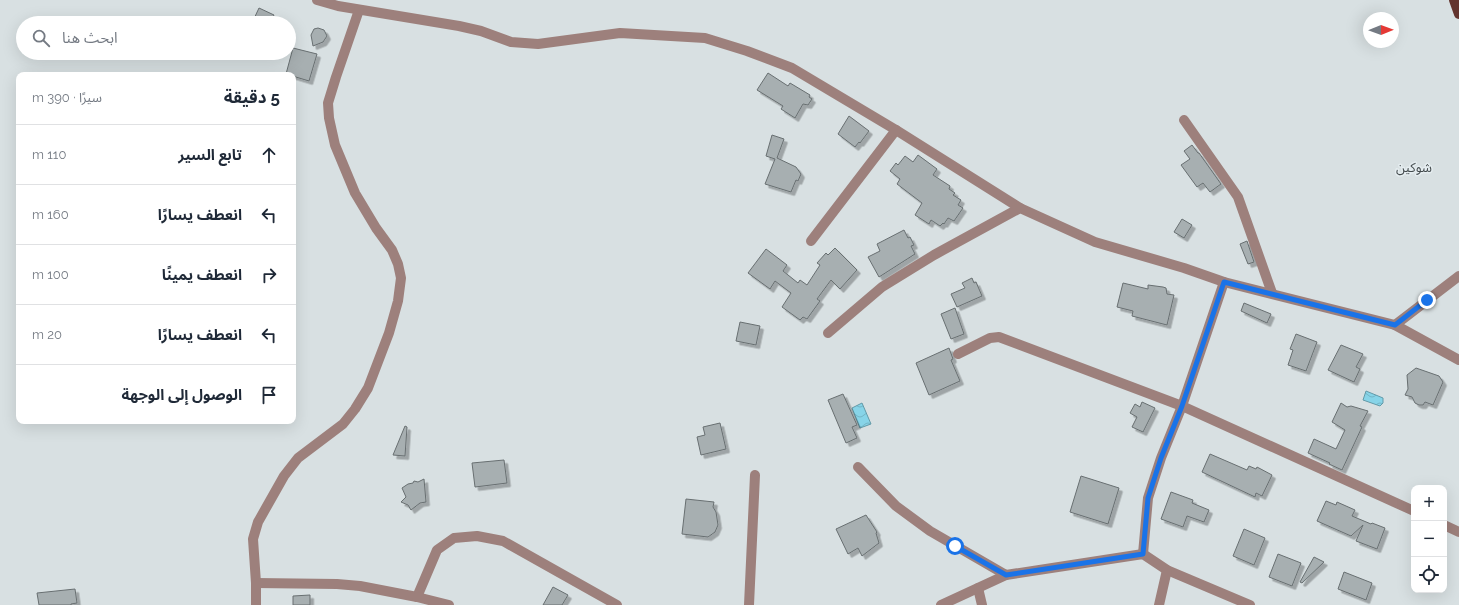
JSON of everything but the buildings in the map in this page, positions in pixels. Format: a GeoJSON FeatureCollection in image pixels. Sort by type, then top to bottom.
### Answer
{"type":"FeatureCollection","features":[{"type":"Feature","properties":{"kind":"main road"},"geometry":{"type":"LineString","coordinates":[[1454,0],[1459,14]]}},
{"type":"Feature","properties":{"kind":"street"},"geometry":{"type":"LineString","coordinates":[[317,0],[359,10],[459,26],[481,31],[511,42],[538,44],[620,33],[705,38],[747,51],[792,68],[896,130],[1020,208],[1095,242],[1184,268],[1224,282],[1395,325],[1459,360]]}},
{"type":"Feature","properties":{"kind":"street"},"geometry":{"type":"LineString","coordinates":[[256,605],[253,539],[258,522],[284,476],[298,458],[342,424],[355,409],[368,388],[389,333],[398,302],[401,278],[398,264],[392,250],[376,228],[355,193],[335,145],[329,118],[328,103],[359,10]]}},
{"type":"Feature","properties":{"kind":"street"},"geometry":{"type":"LineString","coordinates":[[1184,120],[1238,197],[1272,293]]}},
{"type":"Feature","properties":{"kind":"street"},"geometry":{"type":"LineString","coordinates":[[810,241],[896,130]]}},
{"type":"Feature","properties":{"kind":"street"},"geometry":{"type":"LineString","coordinates":[[828,333],[882,287],[934,255],[1020,208]]}},
{"type":"Feature","properties":{"kind":"street"},"geometry":{"type":"LineString","coordinates":[[1395,325],[1459,276]]}},
{"type":"Feature","properties":{"kind":"street"},"geometry":{"type":"LineString","coordinates":[[1143,554],[1148,498],[1161,458],[1182,406],[1224,282]]}},
{"type":"Feature","properties":{"kind":"street"},"geometry":{"type":"LineString","coordinates":[[958,354],[990,338],[999,337],[1182,406],[1411,510]]}},
{"type":"Feature","properties":{"kind":"street"},"geometry":{"type":"LineString","coordinates":[[858,467],[896,506],[930,531],[1006,575]]}},
{"type":"Feature","properties":{"kind":"street"},"geometry":{"type":"LineString","coordinates":[[750,605],[755,475]]}},
{"type":"Feature","properties":{"kind":"street"},"geometry":{"type":"LineString","coordinates":[[1447,526],[1459,532]]}},
{"type":"Feature","properties":{"kind":"street"},"geometry":{"type":"LineString","coordinates":[[417,597],[437,550],[454,538],[477,536],[503,541],[616,605]]}},
{"type":"Feature","properties":{"kind":"street"},"geometry":{"type":"LineString","coordinates":[[941,605],[1006,575],[1143,554],[1167,570],[1250,605]]}},
{"type":"Feature","properties":{"kind":"street"},"geometry":{"type":"LineString","coordinates":[[1159,605],[1167,570]]}},
{"type":"Feature","properties":{"kind":"street"},"geometry":{"type":"LineString","coordinates":[[256,583],[337,584],[360,586],[449,605]]}},
{"type":"Feature","properties":{"kind":"street"},"geometry":{"type":"LineString","coordinates":[[978,588],[982,605]]}},
{"type":"Feature","properties":{"kind":"water"},"geometry":{"type":"Polygon","coordinates":[[[1366,391],[1383,398],[1383,403],[1380,406],[1363,400],[1366,391]]]}},
{"type":"Feature","properties":{"kind":"water"},"geometry":{"type":"Polygon","coordinates":[[[862,403],[871,424],[860,428],[852,408],[862,403]]]}},
{"type":"Feature","properties":{"kind":"district","name":"شوكين"},"geometry":{"type":"Point","coordinates":[1414,167]}},
{"type":"Feature","properties":{"kind":"route"},"geometry":{"type":"LineString","coordinates":[[955,546],[1006,575],[1143,554],[1148,498],[1161,458],[1182,406],[1224,282],[1395,325],[1427,300]]}}]}
